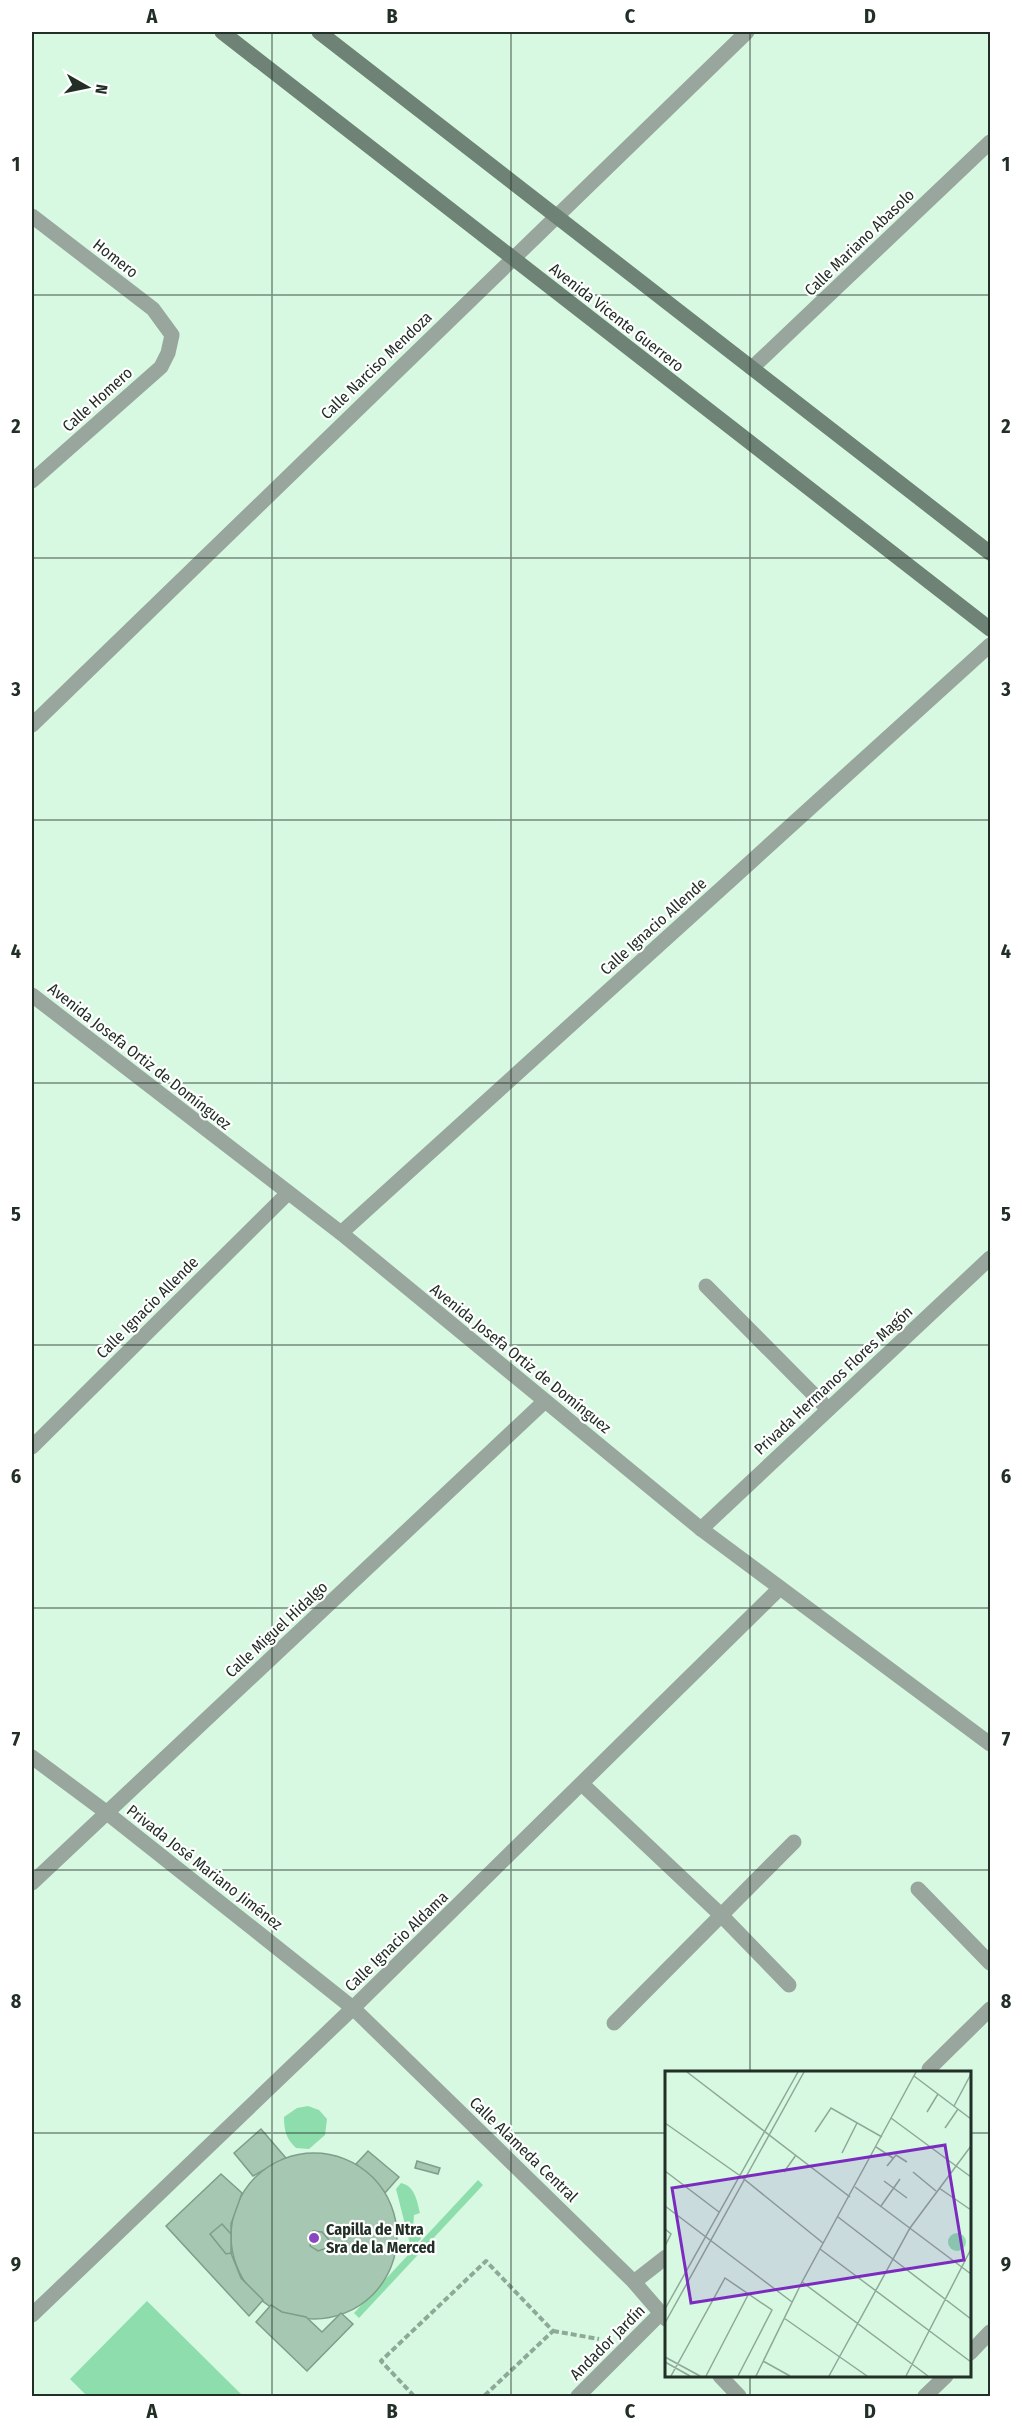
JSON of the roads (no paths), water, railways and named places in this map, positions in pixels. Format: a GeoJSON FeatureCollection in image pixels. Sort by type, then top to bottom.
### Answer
{"type":"FeatureCollection","features":[{"type":"Feature","properties":{"kind":"main road","name":"Avenida Vicente Guerrero"},"geometry":{"type":"LineString","coordinates":[[222,32],[990,629]]}},
{"type":"Feature","properties":{"kind":"main road"},"geometry":{"type":"LineString","coordinates":[[319,32],[990,553]]}},
{"type":"Feature","properties":{"kind":"street","name":"Calle Narciso Mendoza"},"geometry":{"type":"LineString","coordinates":[[32,725],[555,215],[747,32]]}},
{"type":"Feature","properties":{"kind":"street","name":"Calle Mariano Abasolo"},"geometry":{"type":"LineString","coordinates":[[752,368],[990,142]]}},
{"type":"Feature","properties":{"kind":"street","name":"Homero"},"geometry":{"type":"LineString","coordinates":[[32,216],[153,309],[172,335]]}},
{"type":"Feature","properties":{"kind":"street","name":"Calle Homero"},"geometry":{"type":"LineString","coordinates":[[32,481],[161,367],[168,353],[172,335]]}},
{"type":"Feature","properties":{"kind":"street","name":"Calle Ignacio Allende"},"geometry":{"type":"LineString","coordinates":[[341,1233],[990,645]]}},
{"type":"Feature","properties":{"kind":"street","name":"Avenida Josefa Ortiz de Domínguez"},"geometry":{"type":"LineString","coordinates":[[32,995],[341,1233],[701,1529],[990,1744]]}},
{"type":"Feature","properties":{"kind":"street","name":"Calle Ignacio Allende"},"geometry":{"type":"LineString","coordinates":[[32,1447],[288,1193]]}},
{"type":"Feature","properties":{"kind":"street","name":"Privada Hermanos Flores Magón"},"geometry":{"type":"LineString","coordinates":[[701,1529],[990,1258]]}},
{"type":"Feature","properties":{"kind":"street"},"geometry":{"type":"LineString","coordinates":[[706,1286],[828,1409]]}},
{"type":"Feature","properties":{"kind":"street","name":"Calle Miguel Hidalgo"},"geometry":{"type":"LineString","coordinates":[[32,1883],[545,1401]]}},
{"type":"Feature","properties":{"kind":"street","name":"Calle Ignacio Aldama"},"geometry":{"type":"LineString","coordinates":[[32,2315],[353,2008],[780,1588]]}},
{"type":"Feature","properties":{"kind":"street","name":"Privada José Mariano Jiménez"},"geometry":{"type":"LineString","coordinates":[[32,1757],[106,1812],[353,2008]]}},
{"type":"Feature","properties":{"kind":"street"},"geometry":{"type":"LineString","coordinates":[[582,1784],[722,1916],[789,1985]]}},
{"type":"Feature","properties":{"kind":"street"},"geometry":{"type":"LineString","coordinates":[[614,2023],[794,1842]]}},
{"type":"Feature","properties":{"kind":"street"},"geometry":{"type":"LineString","coordinates":[[918,1889],[988,1956]]}},
{"type":"Feature","properties":{"kind":"street","name":"Calle Alameda Central"},"geometry":{"type":"LineString","coordinates":[[353,2008],[634,2282],[664,2316]]}},
{"type":"Feature","properties":{"kind":"street"},"geometry":{"type":"LineString","coordinates":[[929,2069],[990,2009]]}},
{"type":"Feature","properties":{"kind":"street"},"geometry":{"type":"LineString","coordinates":[[634,2282],[665,2258]]}},
{"type":"Feature","properties":{"kind":"street","name":"Andador Jardín"},"geometry":{"type":"LineString","coordinates":[[578,2397],[628,2344],[664,2316]]}},
{"type":"Feature","properties":{"kind":"street"},"geometry":{"type":"LineString","coordinates":[[971,2351],[990,2332]]}},
{"type":"Feature","properties":{"kind":"street"},"geometry":{"type":"LineString","coordinates":[[721,2377],[739,2397]]}},
{"type":"Feature","properties":{"kind":"street"},"geometry":{"type":"LineString","coordinates":[[925,2397],[945,2377]]}},
{"type":"Feature","properties":{"kind":"place","name":"Capilla de Ntra Sra de la Merced"},"geometry":{"type":"Point","coordinates":[314,2238]}}]}
